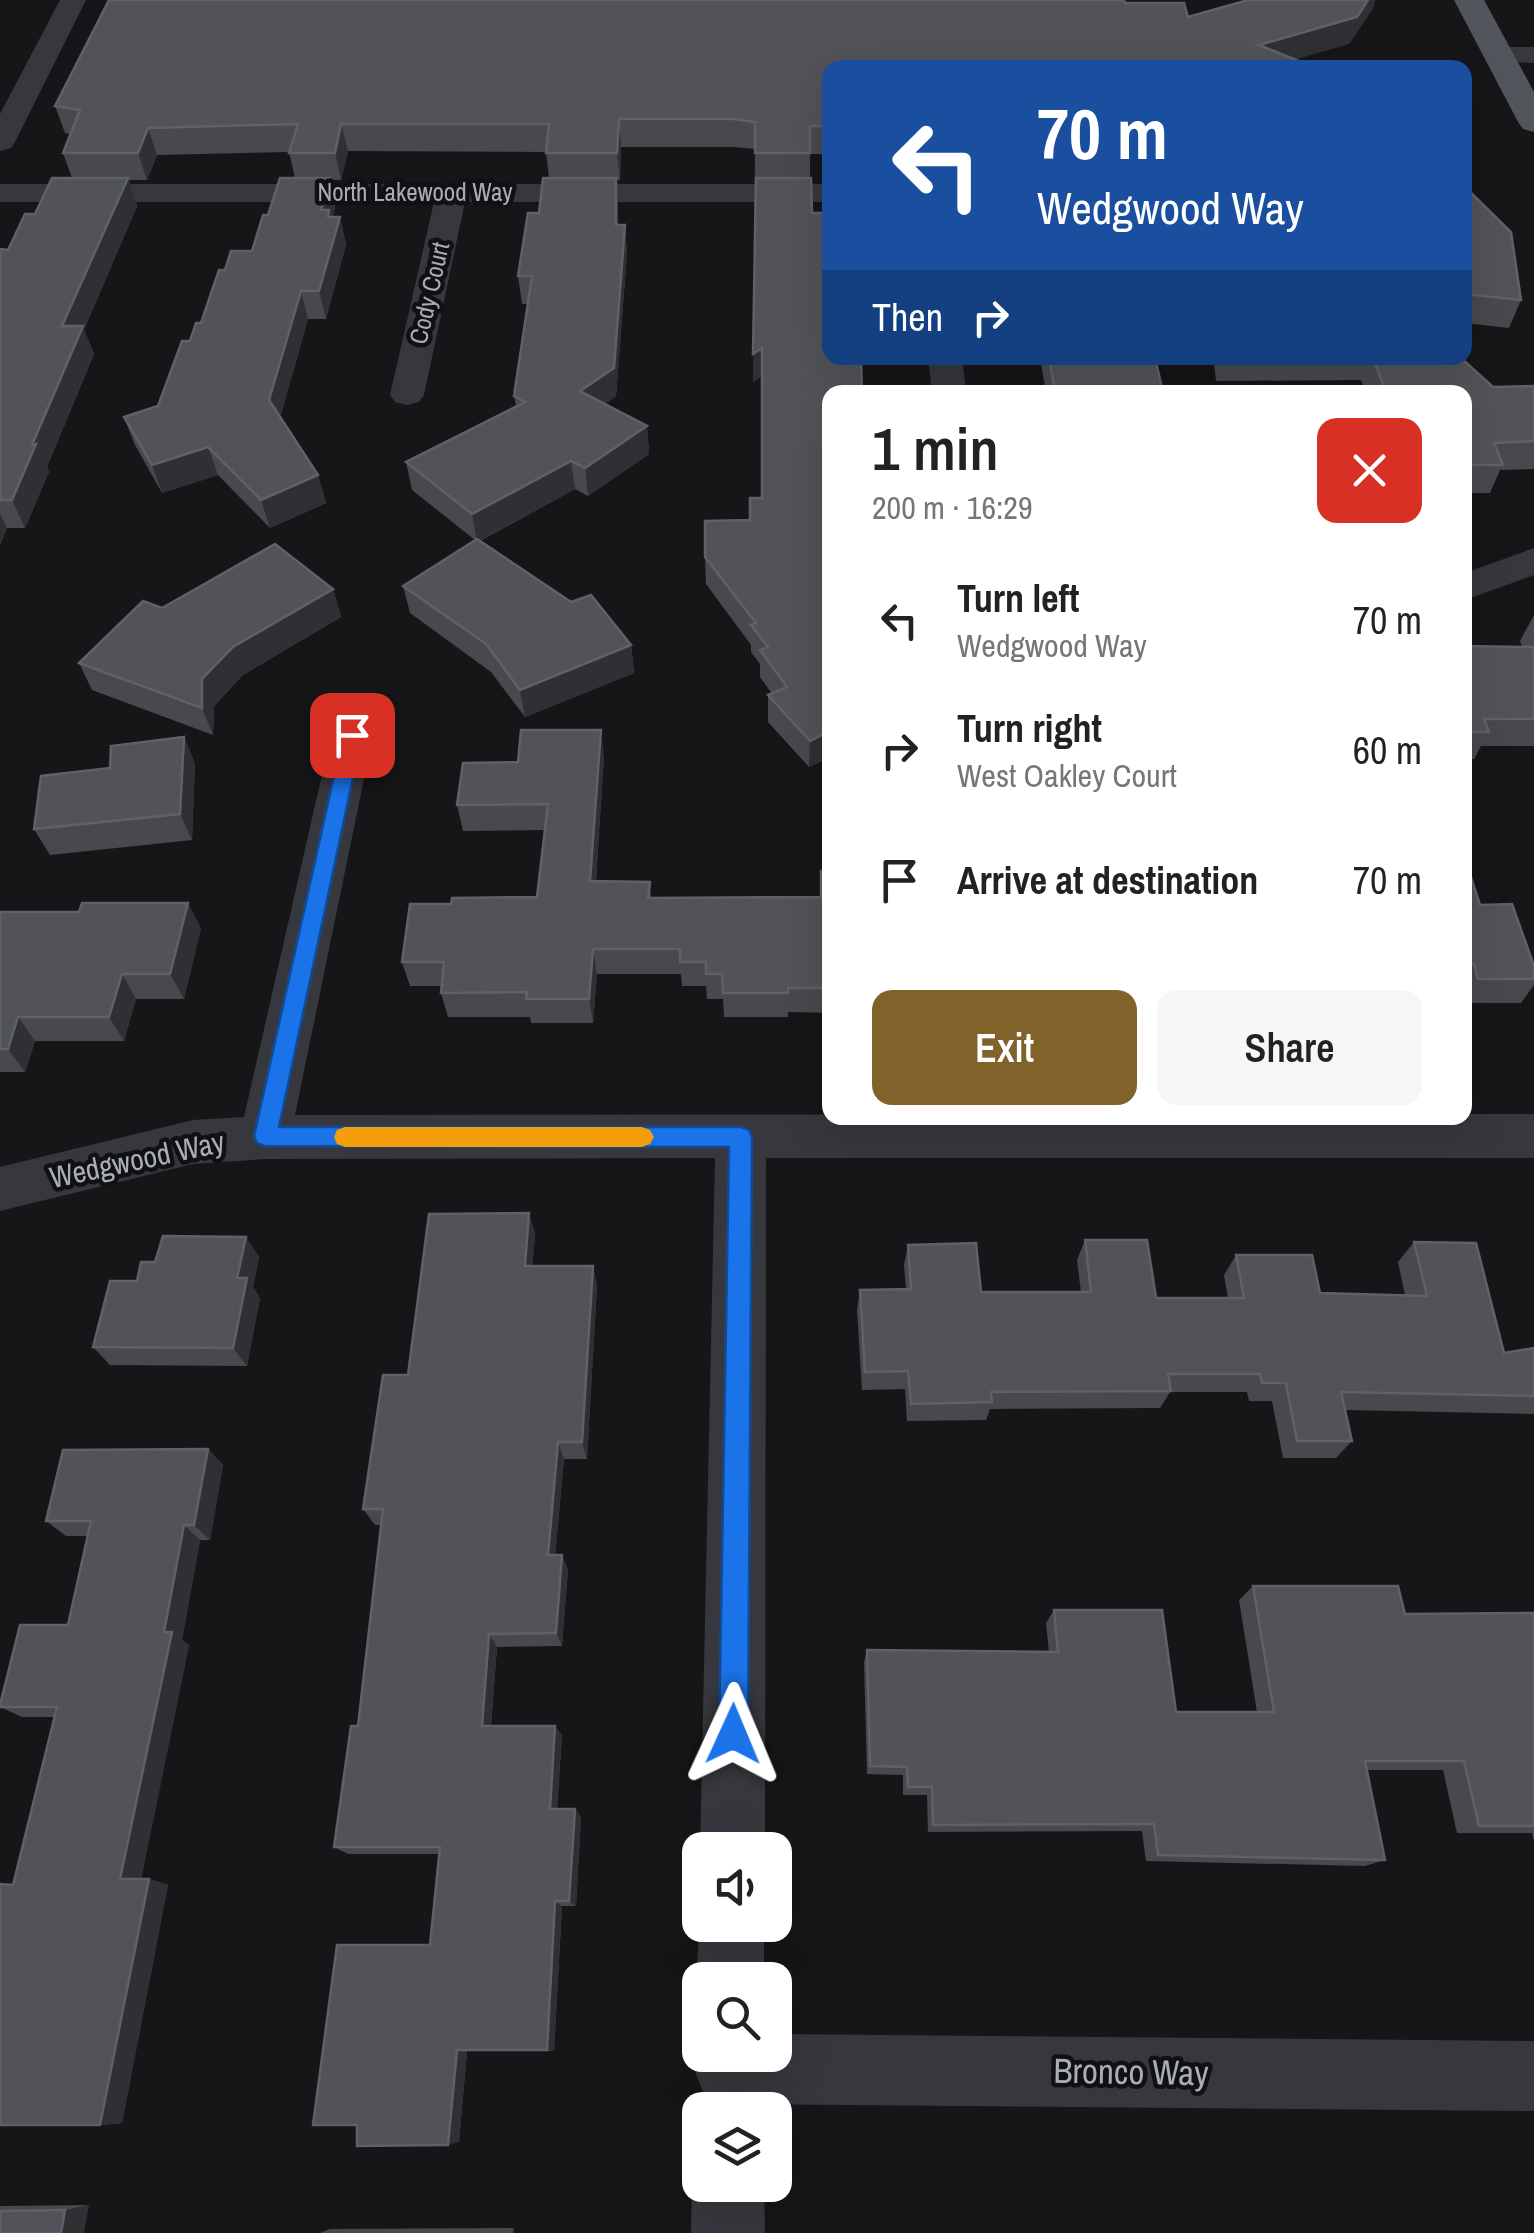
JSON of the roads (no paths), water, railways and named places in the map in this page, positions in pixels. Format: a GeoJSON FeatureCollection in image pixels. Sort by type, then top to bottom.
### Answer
{"type":"FeatureCollection","features":[{"type":"Feature","properties":{"kind":"main road"},"geometry":{"type":"LineString","coordinates":[[1469,0],[1534,122]]}},
{"type":"Feature","properties":{"kind":"street"},"geometry":{"type":"LineString","coordinates":[[0,142],[73,0]]}},
{"type":"Feature","properties":{"kind":"street"},"geometry":{"type":"LineString","coordinates":[[1498,55],[1534,55]]}},
{"type":"Feature","properties":{"kind":"street","name":"Cody Court"},"geometry":{"type":"LineString","coordinates":[[406,395],[452,192]]}},
{"type":"Feature","properties":{"kind":"street","name":"North Lakewood Way"},"geometry":{"type":"LineString","coordinates":[[0,193],[822,193]]}},
{"type":"Feature","properties":{"kind":"street"},"geometry":{"type":"LineString","coordinates":[[1472,584],[1534,560]]}},
{"type":"Feature","properties":{"kind":"street"},"geometry":{"type":"LineString","coordinates":[[265,1136],[352,735]]}},
{"type":"Feature","properties":{"kind":"street","name":"Wedgwood Way"},"geometry":{"type":"LineString","coordinates":[[2,1195],[193,1142],[265,1136],[1534,1136]]}},
{"type":"Feature","properties":{"kind":"street"},"geometry":{"type":"LineString","coordinates":[[732,1832],[741,1137]]}},
{"type":"Feature","properties":{"kind":"street","name":"Bronco Way"},"geometry":{"type":"LineString","coordinates":[[729,2078],[1534,2076]]}},
{"type":"Feature","properties":{"kind":"street"},"geometry":{"type":"LineString","coordinates":[[728,2202],[728,2233]]}}]}
